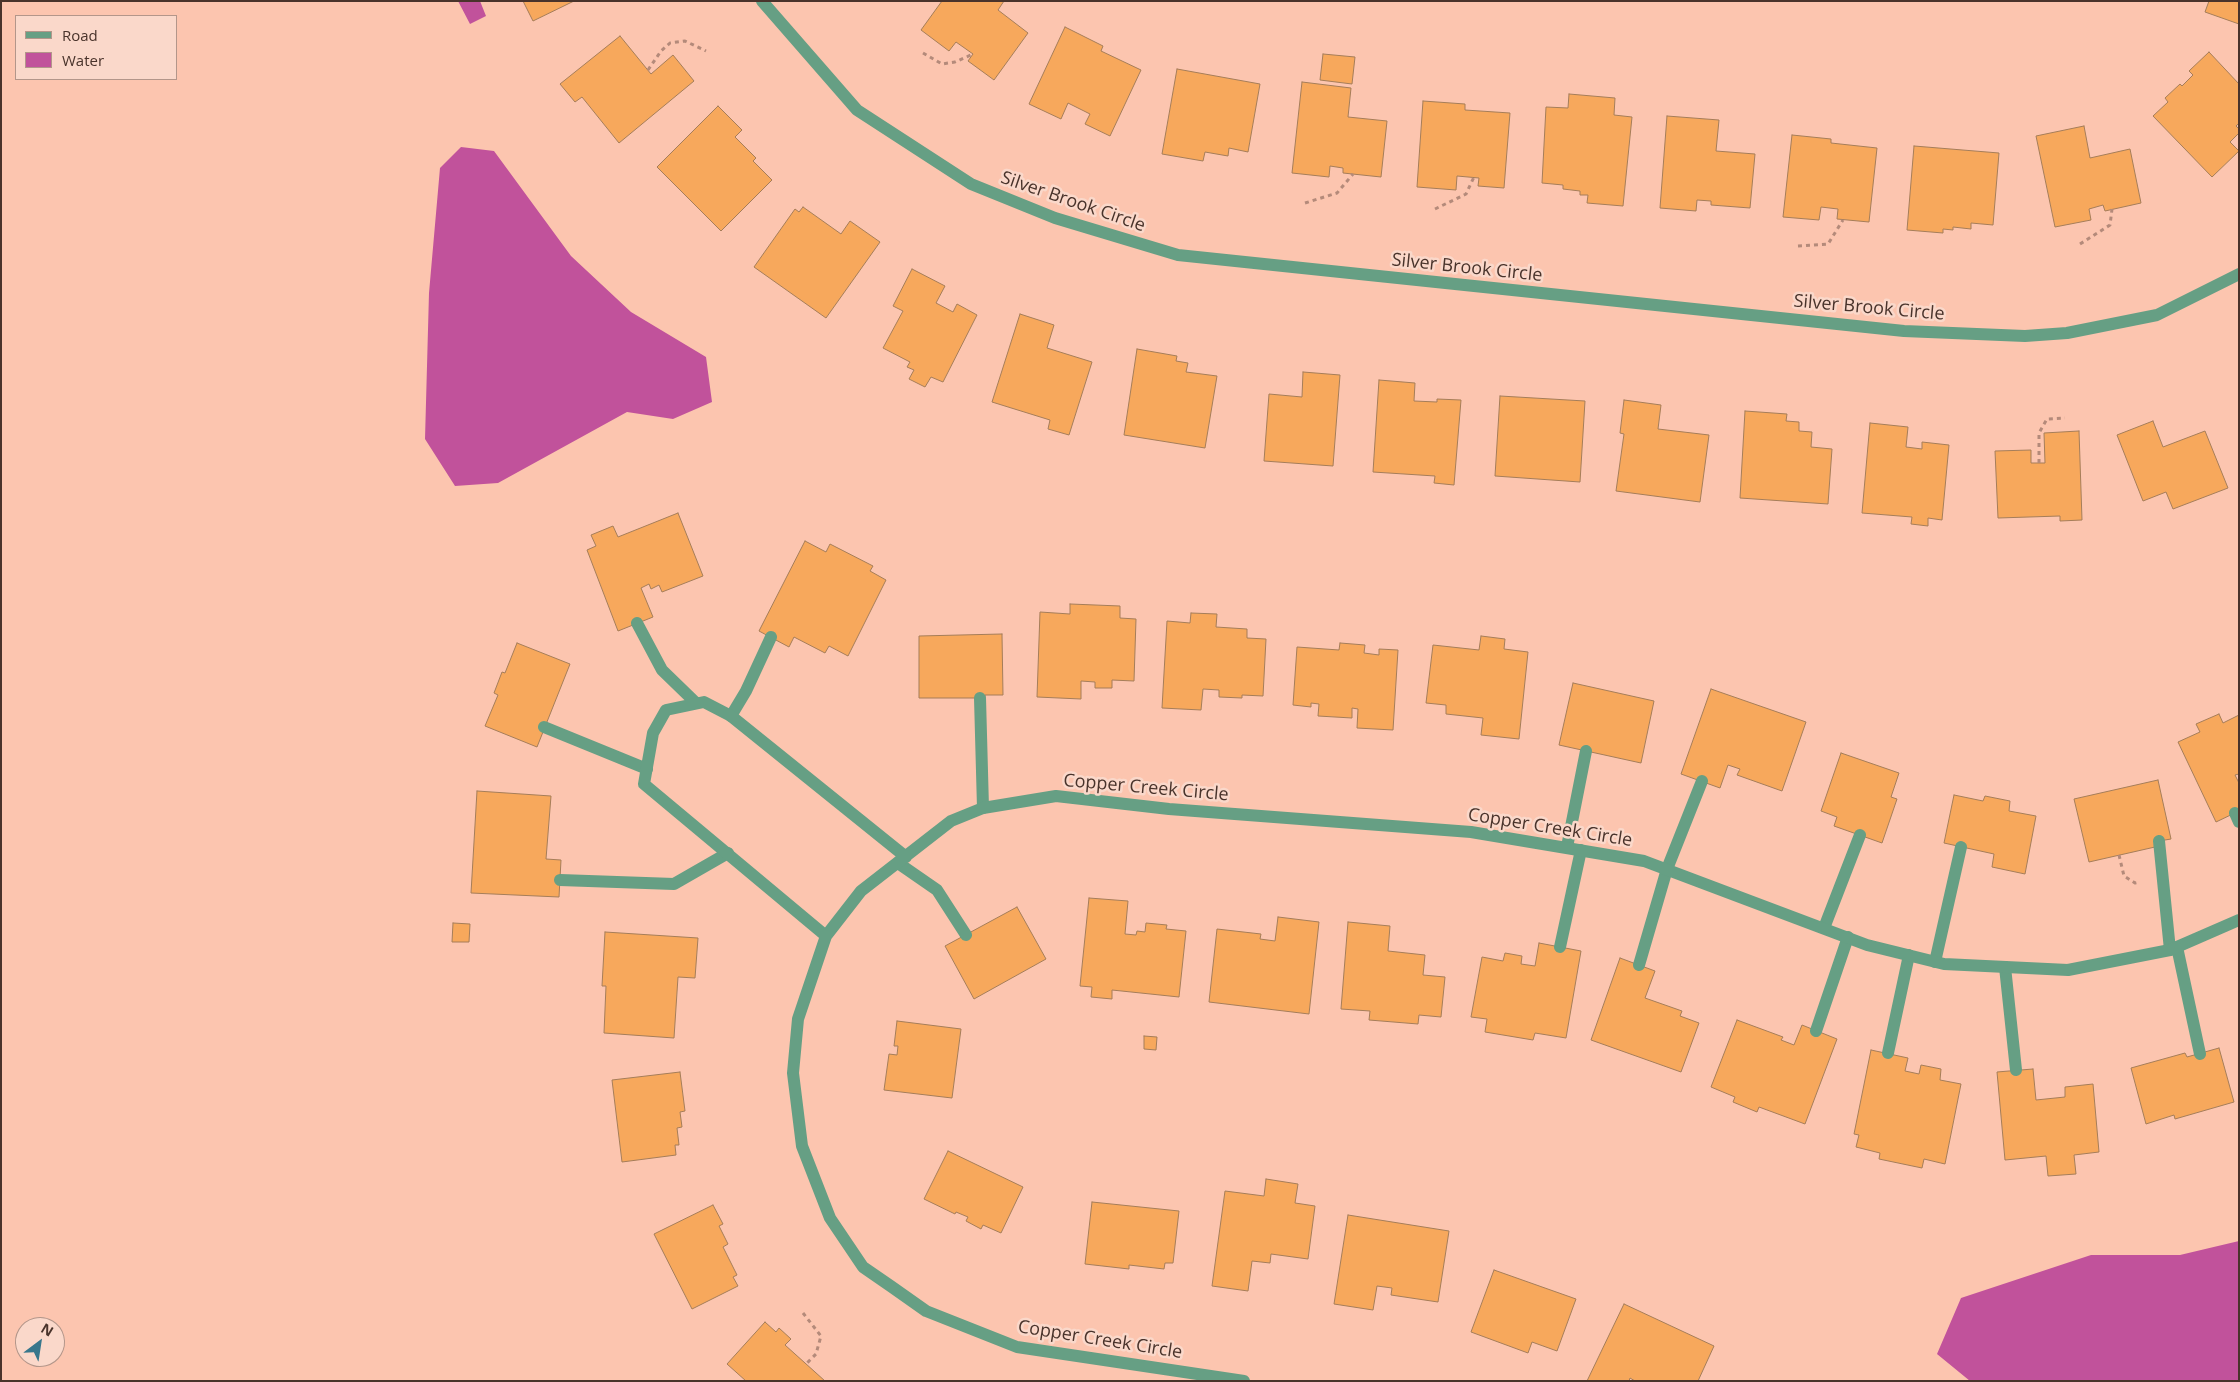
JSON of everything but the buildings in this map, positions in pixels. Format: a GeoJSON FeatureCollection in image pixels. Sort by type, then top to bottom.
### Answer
{"type":"FeatureCollection","features":[{"type":"Feature","properties":{"kind":"street","name":"Silver Brook Circle"},"geometry":{"type":"LineString","coordinates":[[762,1],[857,110],[970,184],[1055,218],[1178,255],[1904,331],[2025,336],[2067,333],[2157,315],[2239,274]]}},
{"type":"Feature","properties":{"kind":"street"},"geometry":{"type":"LineString","coordinates":[[637,623],[662,670],[696,703]]}},
{"type":"Feature","properties":{"kind":"street"},"geometry":{"type":"LineString","coordinates":[[731,716],[746,691],[771,637]]}},
{"type":"Feature","properties":{"kind":"street"},"geometry":{"type":"LineString","coordinates":[[980,698],[983,808]]}},
{"type":"Feature","properties":{"kind":"street"},"geometry":{"type":"LineString","coordinates":[[826,936],[644,784],[653,733],[666,710],[704,702],[731,716],[937,890],[966,935]]}},
{"type":"Feature","properties":{"kind":"street"},"geometry":{"type":"LineString","coordinates":[[544,727],[647,769]]}},
{"type":"Feature","properties":{"kind":"street"},"geometry":{"type":"LineString","coordinates":[[1566,848],[1586,751]]}},
{"type":"Feature","properties":{"kind":"street"},"geometry":{"type":"LineString","coordinates":[[1639,965],[1667,869],[1702,781]]}},
{"type":"Feature","properties":{"kind":"street","name":"Copper Creek Circle"},"geometry":{"type":"LineString","coordinates":[[1244,1381],[1017,1347],[926,1311],[863,1267],[830,1218],[802,1146],[793,1073],[798,1020],[826,936],[861,891],[952,821],[983,808],[1056,796],[1169,809],[1471,832],[1644,860],[1868,945],[1944,964],[2068,970],[2174,948],[2238,921]]}},
{"type":"Feature","properties":{"kind":"street"},"geometry":{"type":"LineString","coordinates":[[1824,928],[1860,835]]}},
{"type":"Feature","properties":{"kind":"street"},"geometry":{"type":"LineString","coordinates":[[2159,841],[2174,948],[2200,1054]]}},
{"type":"Feature","properties":{"kind":"street"},"geometry":{"type":"LineString","coordinates":[[1935,962],[1961,847]]}},
{"type":"Feature","properties":{"kind":"street"},"geometry":{"type":"LineString","coordinates":[[1560,947],[1581,850]]}},
{"type":"Feature","properties":{"kind":"street"},"geometry":{"type":"LineString","coordinates":[[560,880],[674,884],[728,853]]}},
{"type":"Feature","properties":{"kind":"street"},"geometry":{"type":"LineString","coordinates":[[1816,1031],[1848,937]]}},
{"type":"Feature","properties":{"kind":"street"},"geometry":{"type":"LineString","coordinates":[[1888,1053],[1909,955]]}},
{"type":"Feature","properties":{"kind":"street"},"geometry":{"type":"LineString","coordinates":[[2004,967],[2016,1070]]}},
{"type":"Feature","properties":{"kind":"path"},"geometry":{"type":"LineString","coordinates":[[648,70],[660,51],[670,43],[685,40],[706,50]]}},
{"type":"Feature","properties":{"kind":"path"},"geometry":{"type":"LineString","coordinates":[[923,53],[942,64],[955,62],[973,54]]}},
{"type":"Feature","properties":{"kind":"path"},"geometry":{"type":"LineString","coordinates":[[1306,204],[1337,193],[1353,174]]}},
{"type":"Feature","properties":{"kind":"path"},"geometry":{"type":"LineString","coordinates":[[1435,209],[1466,194],[1474,177]]}},
{"type":"Feature","properties":{"kind":"path"},"geometry":{"type":"LineString","coordinates":[[2080,244],[2110,226],[2112,209]]}},
{"type":"Feature","properties":{"kind":"path"},"geometry":{"type":"LineString","coordinates":[[1798,246],[1828,244],[1843,220]]}},
{"type":"Feature","properties":{"kind":"path"},"geometry":{"type":"LineString","coordinates":[[2039,463],[2039,433],[2047,419],[2065,418]]}},
{"type":"Feature","properties":{"kind":"path"},"geometry":{"type":"LineString","coordinates":[[804,1312],[821,1336],[816,1354],[806,1364]]}},
{"type":"Feature","properties":{"kind":"water"},"geometry":{"type":"Polygon","coordinates":[[[458,1],[480,1],[486,16],[470,24],[458,1]]]}},
{"type":"Feature","properties":{"kind":"water"},"geometry":{"type":"Polygon","coordinates":[[[461,147],[494,151],[571,256],[631,312],[706,357],[712,402],[673,419],[627,412],[498,483],[455,486],[425,439],[429,293],[440,168],[461,147]]]}},
{"type":"Feature","properties":{"kind":"water"},"geometry":{"type":"Polygon","coordinates":[[[2239,1241],[2239,1381],[1970,1381],[1937,1354],[1961,1298],[2091,1255],[2180,1255],[2239,1241]]]}}]}
